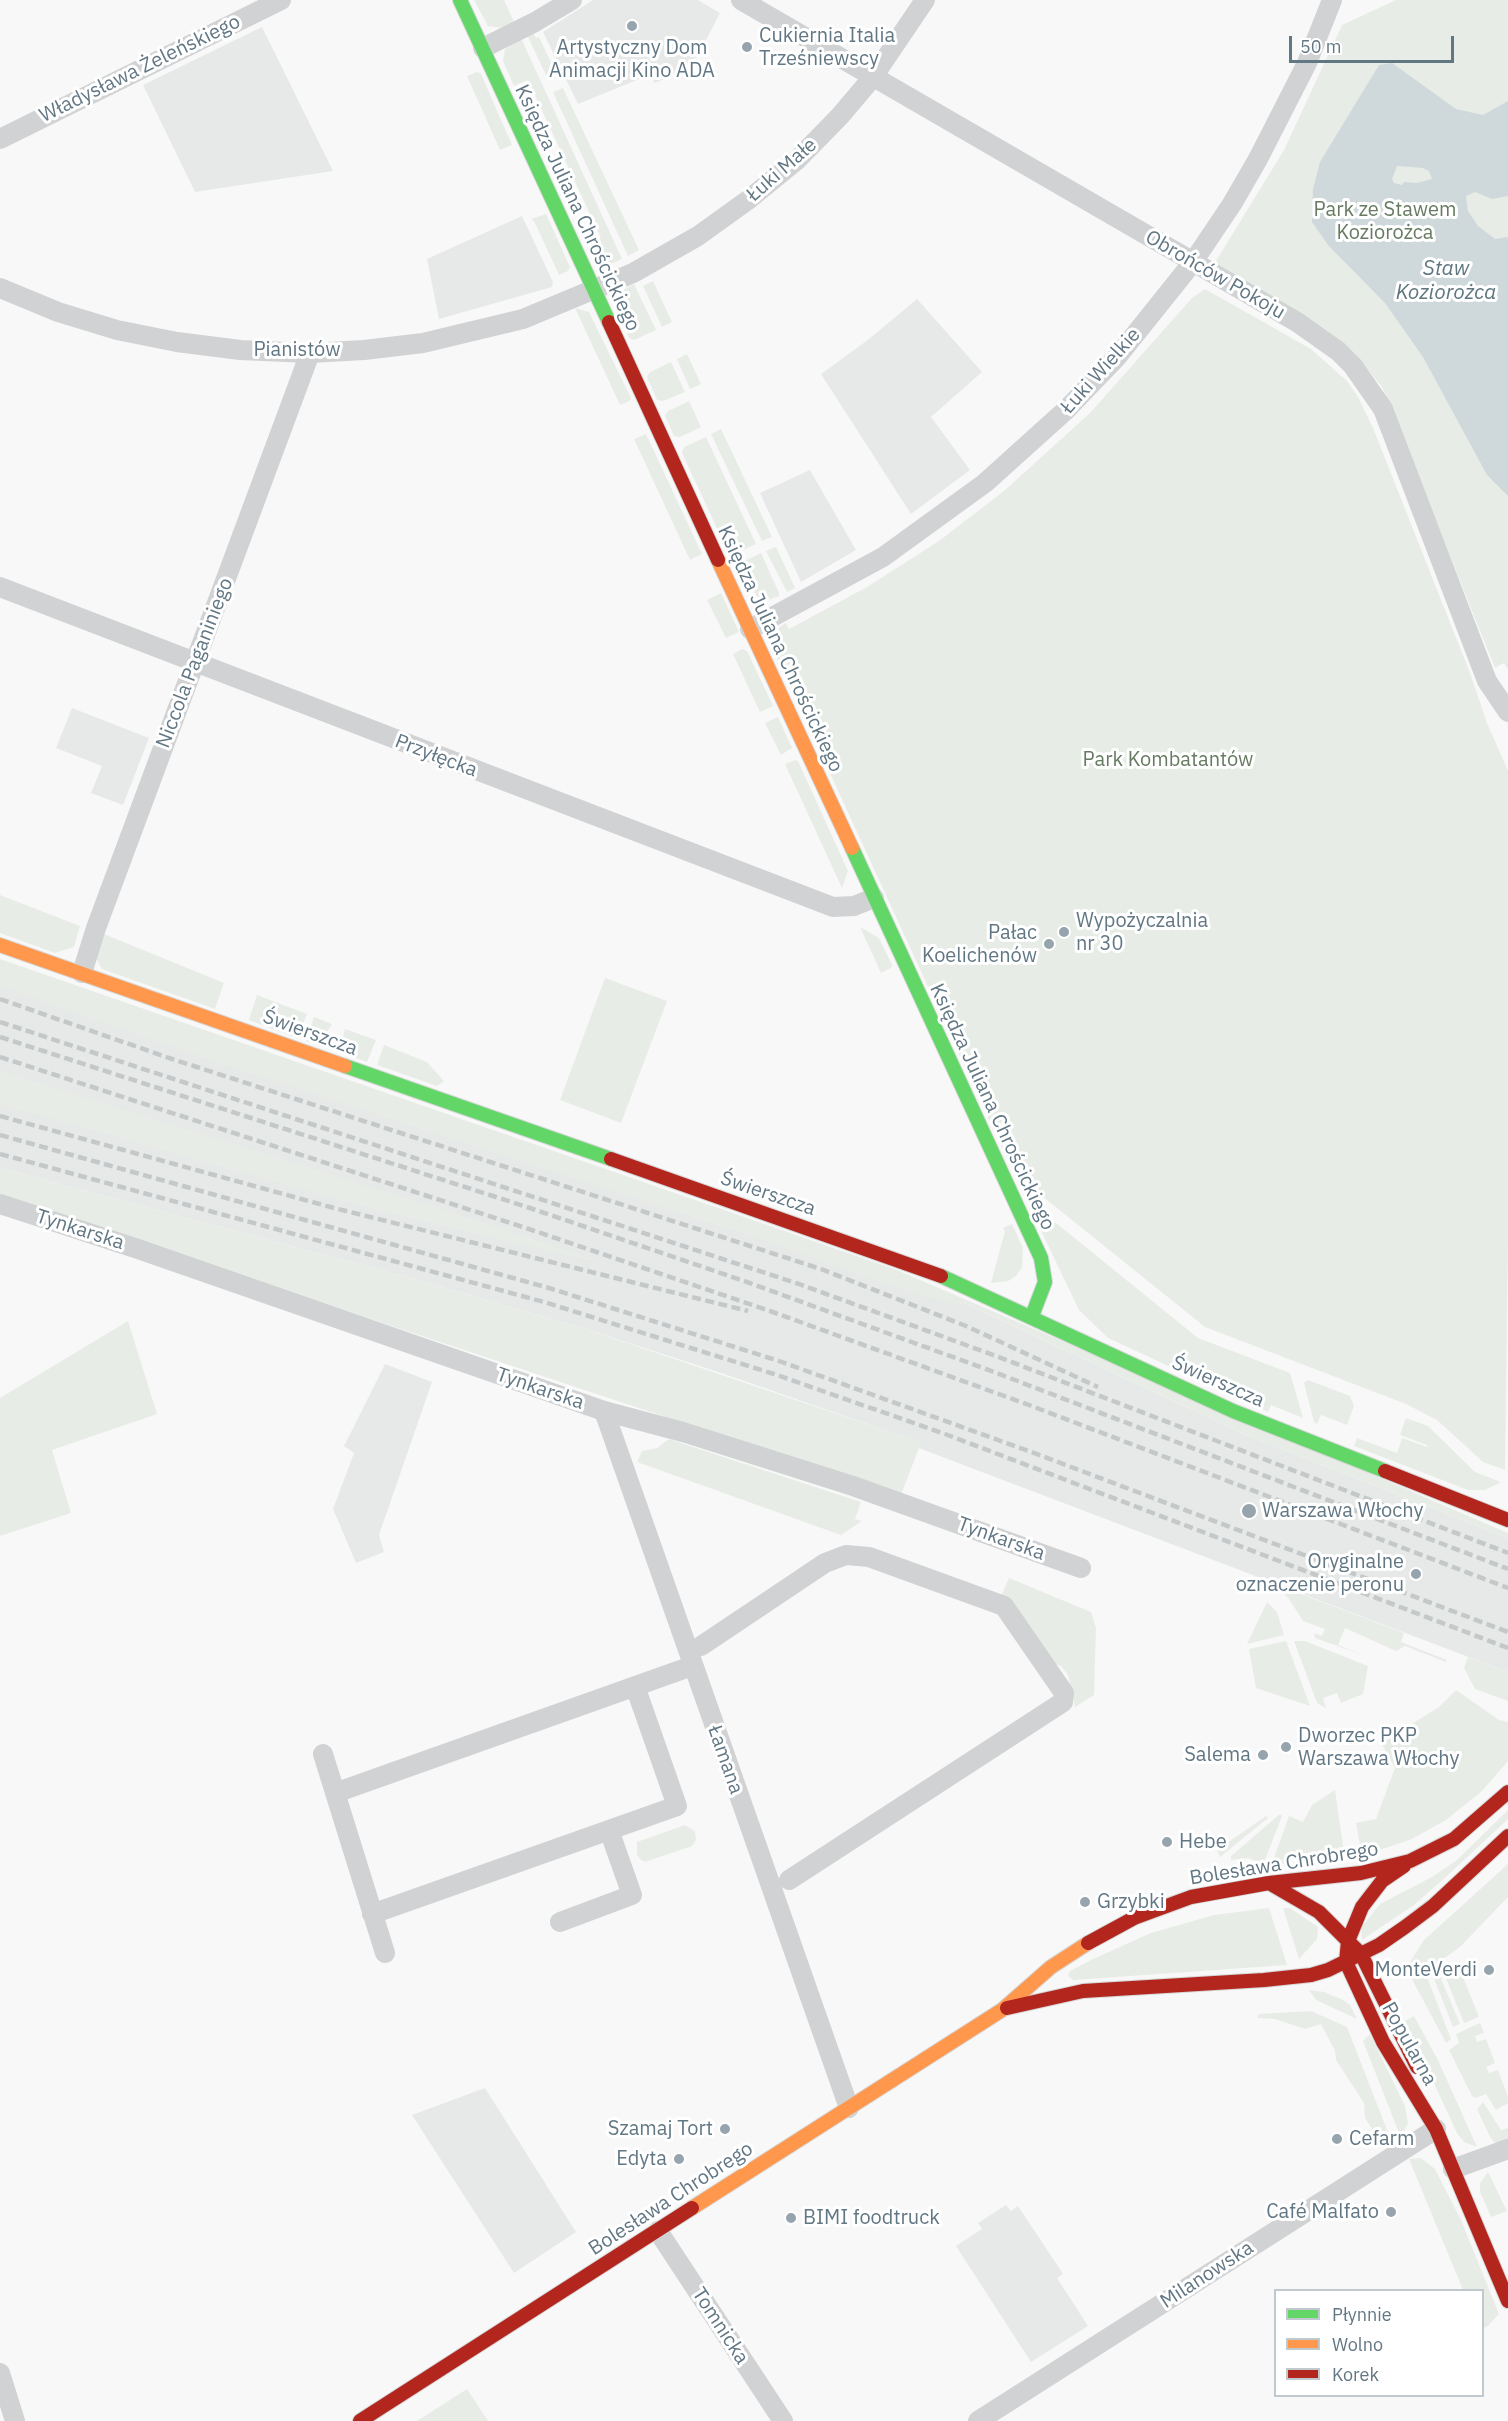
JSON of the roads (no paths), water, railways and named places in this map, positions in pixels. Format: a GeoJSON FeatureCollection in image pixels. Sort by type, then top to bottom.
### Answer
{"type":"FeatureCollection","features":[{"type":"Feature","properties":{"kind":"street","name":"Władysława Żeleńskiego"},"geometry":{"type":"LineString","coordinates":[[0,139],[281,0]]}},
{"type":"Feature","properties":{"kind":"street","name":"Księdza Juliana Chrościckiego"},"geometry":{"type":"LineString","coordinates":[[460,0],[1044,1266],[1044,1289],[1032,1316]]}},
{"type":"Feature","properties":{"kind":"street"},"geometry":{"type":"LineString","coordinates":[[483,48],[572,0]]}},
{"type":"Feature","properties":{"kind":"street","name":"Obrońców Pokoju"},"geometry":{"type":"LineString","coordinates":[[741,0],[1318,336],[1353,366],[1383,409],[1487,681],[1508,712]]}},
{"type":"Feature","properties":{"kind":"street","name":"Łuki Małe"},"geometry":{"type":"LineString","coordinates":[[594,291],[670,253],[748,200],[818,139],[873,77],[924,0]]}},
{"type":"Feature","properties":{"kind":"street","name":"Łuki Wielkie"},"geometry":{"type":"LineString","coordinates":[[750,629],[883,557],[985,483],[1093,383],[1193,262],[1258,159],[1307,63],[1332,0]]}},
{"type":"Feature","properties":{"kind":"street","name":"Pianistów"},"geometry":{"type":"LineString","coordinates":[[0,288],[58,312],[117,330],[177,342],[240,350],[310,353],[411,344],[465,334],[523,319],[594,291]]}},
{"type":"Feature","properties":{"kind":"street","name":"Niccola Paganiniego"},"geometry":{"type":"LineString","coordinates":[[82,973],[96,928],[310,353]]}},
{"type":"Feature","properties":{"kind":"street","name":"Przyłęcka"},"geometry":{"type":"LineString","coordinates":[[0,587],[833,907],[854,906],[874,898]]}},
{"type":"Feature","properties":{"kind":"street","name":"Świerszcza"},"geometry":{"type":"LineString","coordinates":[[0,945],[892,1257],[961,1284],[1032,1316],[1233,1411],[1508,1520]]}},
{"type":"Feature","properties":{"kind":"street","name":"Tynkarska"},"geometry":{"type":"LineString","coordinates":[[0,1204],[138,1249],[604,1411],[683,1432],[853,1486],[1081,1568]]}},
{"type":"Feature","properties":{"kind":"street","name":"Łamana"},"geometry":{"type":"LineString","coordinates":[[604,1411],[849,2108]]}},
{"type":"Feature","properties":{"kind":"street"},"geometry":{"type":"LineString","coordinates":[[700,1646],[825,1563],[846,1555],[869,1557],[1004,1606],[1064,1693],[1063,1702],[789,1880]]}},
{"type":"Feature","properties":{"kind":"street"},"geometry":{"type":"LineString","coordinates":[[335,1793],[692,1666]]}},
{"type":"Feature","properties":{"kind":"street"},"geometry":{"type":"LineString","coordinates":[[372,1914],[677,1806],[634,1686]]}},
{"type":"Feature","properties":{"kind":"street"},"geometry":{"type":"LineString","coordinates":[[323,1754],[385,1953]]}},
{"type":"Feature","properties":{"kind":"street","name":"Bolesława Chrobrego"},"geometry":{"type":"LineString","coordinates":[[360,2421],[1002,2010],[1051,1967],[1134,1918],[1191,1897],[1269,1883],[1333,1878],[1410,1862],[1454,1839],[1508,1792]]}},
{"type":"Feature","properties":{"kind":"street"},"geometry":{"type":"LineString","coordinates":[[560,1922],[632,1895],[609,1830]]}},
{"type":"Feature","properties":{"kind":"street","name":"Bolesława Chrobrego"},"geometry":{"type":"LineString","coordinates":[[1002,2010],[1083,1991],[1311,1975],[1361,1954],[1433,1906],[1508,1836]]}},
{"type":"Feature","properties":{"kind":"street","name":"Popularna"},"geometry":{"type":"LineString","coordinates":[[1410,1862],[1382,1881],[1362,1907],[1348,1941],[1346,1962],[1355,1986],[1383,2042],[1436,2129]]}},
{"type":"Feature","properties":{"kind":"street","name":"Popularna"},"geometry":{"type":"LineString","coordinates":[[1269,1883],[1314,1908],[1361,1954],[1422,2079],[1436,2129],[1508,2301]]}},
{"type":"Feature","properties":{"kind":"street","name":"Milanowska"},"geometry":{"type":"LineString","coordinates":[[978,2421],[1436,2129]]}},
{"type":"Feature","properties":{"kind":"street"},"geometry":{"type":"LineString","coordinates":[[1453,2169],[1508,2149]]}},
{"type":"Feature","properties":{"kind":"street","name":"Tomnicka"},"geometry":{"type":"LineString","coordinates":[[658,2231],[783,2421]]}},
{"type":"Feature","properties":{"kind":"street"},"geometry":{"type":"LineString","coordinates":[[0,2373],[15,2421]]}},
{"type":"Feature","properties":{"kind":"water","name":"Staw Koziorożca"},"geometry":{"type":"Polygon","coordinates":[[[1392,63],[1456,109],[1483,115],[1508,101],[1508,196],[1492,199],[1475,192],[1466,196],[1468,211],[1478,226],[1495,239],[1508,237],[1508,496],[1487,475],[1423,357],[1385,303],[1328,245],[1312,222],[1313,189],[1320,162],[1379,65],[1392,63]],[[1397,166],[1392,179],[1394,183],[1402,185],[1404,182],[1417,183],[1432,179],[1429,171],[1423,168],[1397,166]]]}},
{"type":"Feature","properties":{"kind":"railway"},"geometry":{"type":"LineString","coordinates":[[0,999],[169,1058],[821,1269],[966,1326],[1098,1387]]}},
{"type":"Feature","properties":{"kind":"railway"},"geometry":{"type":"LineString","coordinates":[[0,1022],[799,1284],[996,1356],[1508,1553]]}},
{"type":"Feature","properties":{"kind":"railway"},"geometry":{"type":"LineString","coordinates":[[0,1037],[527,1207],[747,1282],[994,1372],[1508,1569]]}},
{"type":"Feature","properties":{"kind":"railway"},"geometry":{"type":"LineString","coordinates":[[0,1057],[529,1229],[770,1311],[1029,1405],[1508,1588]]}},
{"type":"Feature","properties":{"kind":"railway"},"geometry":{"type":"LineString","coordinates":[[0,1116],[334,1208],[748,1311]]}},
{"type":"Feature","properties":{"kind":"railway"},"geometry":{"type":"LineString","coordinates":[[0,1135],[549,1288],[779,1361],[1034,1453],[1508,1632]]}},
{"type":"Feature","properties":{"kind":"railway"},"geometry":{"type":"LineString","coordinates":[[0,1154],[544,1302],[774,1374],[945,1434],[1508,1648]]}},
{"type":"Feature","properties":{"kind":"place","name":"Artystyczny Dom Animacji Kino ADA"},"geometry":{"type":"Point","coordinates":[632,26]}},
{"type":"Feature","properties":{"kind":"place","name":"Cukiernia Italia Trześniewscy"},"geometry":{"type":"Point","coordinates":[747,47]}},
{"type":"Feature","properties":{"kind":"place","name":"Wypożyczalnia nr 30"},"geometry":{"type":"Point","coordinates":[1064,932]}},
{"type":"Feature","properties":{"kind":"place","name":"Pałac Koelichenów"},"geometry":{"type":"Point","coordinates":[1049,944]}},
{"type":"Feature","properties":{"kind":"place","name":"Warszawa Włochy"},"geometry":{"type":"Point","coordinates":[1249,1511]}},
{"type":"Feature","properties":{"kind":"place","name":"Oryginalne oznaczenie peronu"},"geometry":{"type":"Point","coordinates":[1416,1574]}},
{"type":"Feature","properties":{"kind":"place","name":"Dworzec PKP Warszawa Włochy"},"geometry":{"type":"Point","coordinates":[1286,1747]}},
{"type":"Feature","properties":{"kind":"place","name":"Salema"},"geometry":{"type":"Point","coordinates":[1263,1755]}},
{"type":"Feature","properties":{"kind":"place","name":"Hebe"},"geometry":{"type":"Point","coordinates":[1167,1842]}},
{"type":"Feature","properties":{"kind":"place","name":"Grzybki"},"geometry":{"type":"Point","coordinates":[1085,1902]}},
{"type":"Feature","properties":{"kind":"place","name":"MonteVerdi"},"geometry":{"type":"Point","coordinates":[1489,1970]}},
{"type":"Feature","properties":{"kind":"place","name":"Szamaj Tort"},"geometry":{"type":"Point","coordinates":[725,2129]}},
{"type":"Feature","properties":{"kind":"place","name":"Cefarm"},"geometry":{"type":"Point","coordinates":[1337,2139]}},
{"type":"Feature","properties":{"kind":"place","name":"Edyta"},"geometry":{"type":"Point","coordinates":[679,2159]}},
{"type":"Feature","properties":{"kind":"place","name":"Café Malfato"},"geometry":{"type":"Point","coordinates":[1391,2212]}},
{"type":"Feature","properties":{"kind":"place","name":"BIMI foodtruck"},"geometry":{"type":"Point","coordinates":[791,2218]}},
{"type":"Feature","properties":{"kind":"park label","name":"Park ze Stawem Koziorożca"},"geometry":{"type":"Point","coordinates":[1385,222]}},
{"type":"Feature","properties":{"kind":"park label","name":"Park Kombatantów"},"geometry":{"type":"Point","coordinates":[1168,760]}}]}
